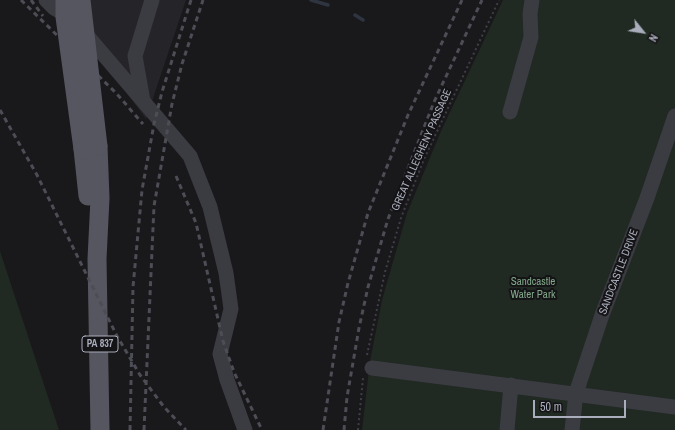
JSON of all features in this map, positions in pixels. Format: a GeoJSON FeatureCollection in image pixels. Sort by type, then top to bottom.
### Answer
{"type":"FeatureCollection","features":[{"type":"Feature","properties":{"kind":"main road","name":"PA 837"},"geometry":{"type":"LineString","coordinates":[[65,0],[65,17],[100,198],[97,259],[100,430]]}},
{"type":"Feature","properties":{"kind":"main road","name":"PA 837"},"geometry":{"type":"LineString","coordinates":[[81,0],[91,148]]}},
{"type":"Feature","properties":{"kind":"street"},"geometry":{"type":"LineString","coordinates":[[46,0],[54,8],[73,19],[190,156],[210,207],[226,273],[231,309],[220,354],[227,380],[245,430]]}},
{"type":"Feature","properties":{"kind":"street"},"geometry":{"type":"LineString","coordinates":[[73,19],[74,0]]}},
{"type":"Feature","properties":{"kind":"street"},"geometry":{"type":"LineString","coordinates":[[143,102],[135,56],[152,0]]}},
{"type":"Feature","properties":{"kind":"street"},"geometry":{"type":"LineString","coordinates":[[510,112],[531,38],[530,14],[532,0]]}},
{"type":"Feature","properties":{"kind":"street","name":"SANDCASTLE DRIVE"},"geometry":{"type":"LineString","coordinates":[[572,430],[576,393],[602,315],[674,124]]}},
{"type":"Feature","properties":{"kind":"street"},"geometry":{"type":"LineString","coordinates":[[367,368],[576,393],[675,407]]}},
{"type":"Feature","properties":{"kind":"street"},"geometry":{"type":"LineString","coordinates":[[507,430],[511,385]]}},
{"type":"Feature","properties":{"kind":"path","name":"GREAT ALLEGHENY PASSAGE"},"geometry":{"type":"LineString","coordinates":[[358,430],[367,368],[385,272],[401,218],[424,160],[499,0]]}},
{"type":"Feature","properties":{"kind":"shaded area"},"geometry":{"type":"Polygon","coordinates":[[[64,0],[186,0],[146,119],[126,92],[64,0]]]}},
{"type":"Feature","properties":{"kind":"green space","name":"Sandcastle Water Park"},"geometry":{"type":"Polygon","coordinates":[[[503,0],[675,0],[675,430],[362,430],[370,361],[382,300],[407,213],[441,131],[503,0]]]}},
{"type":"Feature","properties":{"kind":"green space"},"geometry":{"type":"Polygon","coordinates":[[[0,251],[59,430],[0,430],[0,251]]]}},
{"type":"Feature","properties":{"kind":"waterway"},"geometry":{"type":"LineString","coordinates":[[311,0],[328,5]]}},
{"type":"Feature","properties":{"kind":"waterway"},"geometry":{"type":"LineString","coordinates":[[355,15],[363,20]]}},
{"type":"Feature","properties":{"kind":"railway"},"geometry":{"type":"LineString","coordinates":[[21,0],[116,93],[143,124]]}},
{"type":"Feature","properties":{"kind":"railway"},"geometry":{"type":"LineString","coordinates":[[31,0],[43,16]]}},
{"type":"Feature","properties":{"kind":"railway"},"geometry":{"type":"LineString","coordinates":[[130,430],[133,287],[142,190],[154,124],[162,92],[191,0]]}},
{"type":"Feature","properties":{"kind":"railway"},"geometry":{"type":"LineString","coordinates":[[144,430],[154,206],[172,104],[182,64],[203,0]]}},
{"type":"Feature","properties":{"kind":"railway"},"geometry":{"type":"LineString","coordinates":[[323,430],[339,322],[348,283],[368,213],[408,115],[462,0]]}},
{"type":"Feature","properties":{"kind":"railway"},"geometry":{"type":"LineString","coordinates":[[344,430],[347,397],[359,328],[368,287],[388,219],[434,102],[482,0]]}},
{"type":"Feature","properties":{"kind":"railway"},"geometry":{"type":"LineString","coordinates":[[0,110],[37,175],[117,336],[140,375],[164,407],[186,430]]}},
{"type":"Feature","properties":{"kind":"railway"},"geometry":{"type":"LineString","coordinates":[[176,176],[196,223],[223,341],[234,372],[262,430]]}}]}
